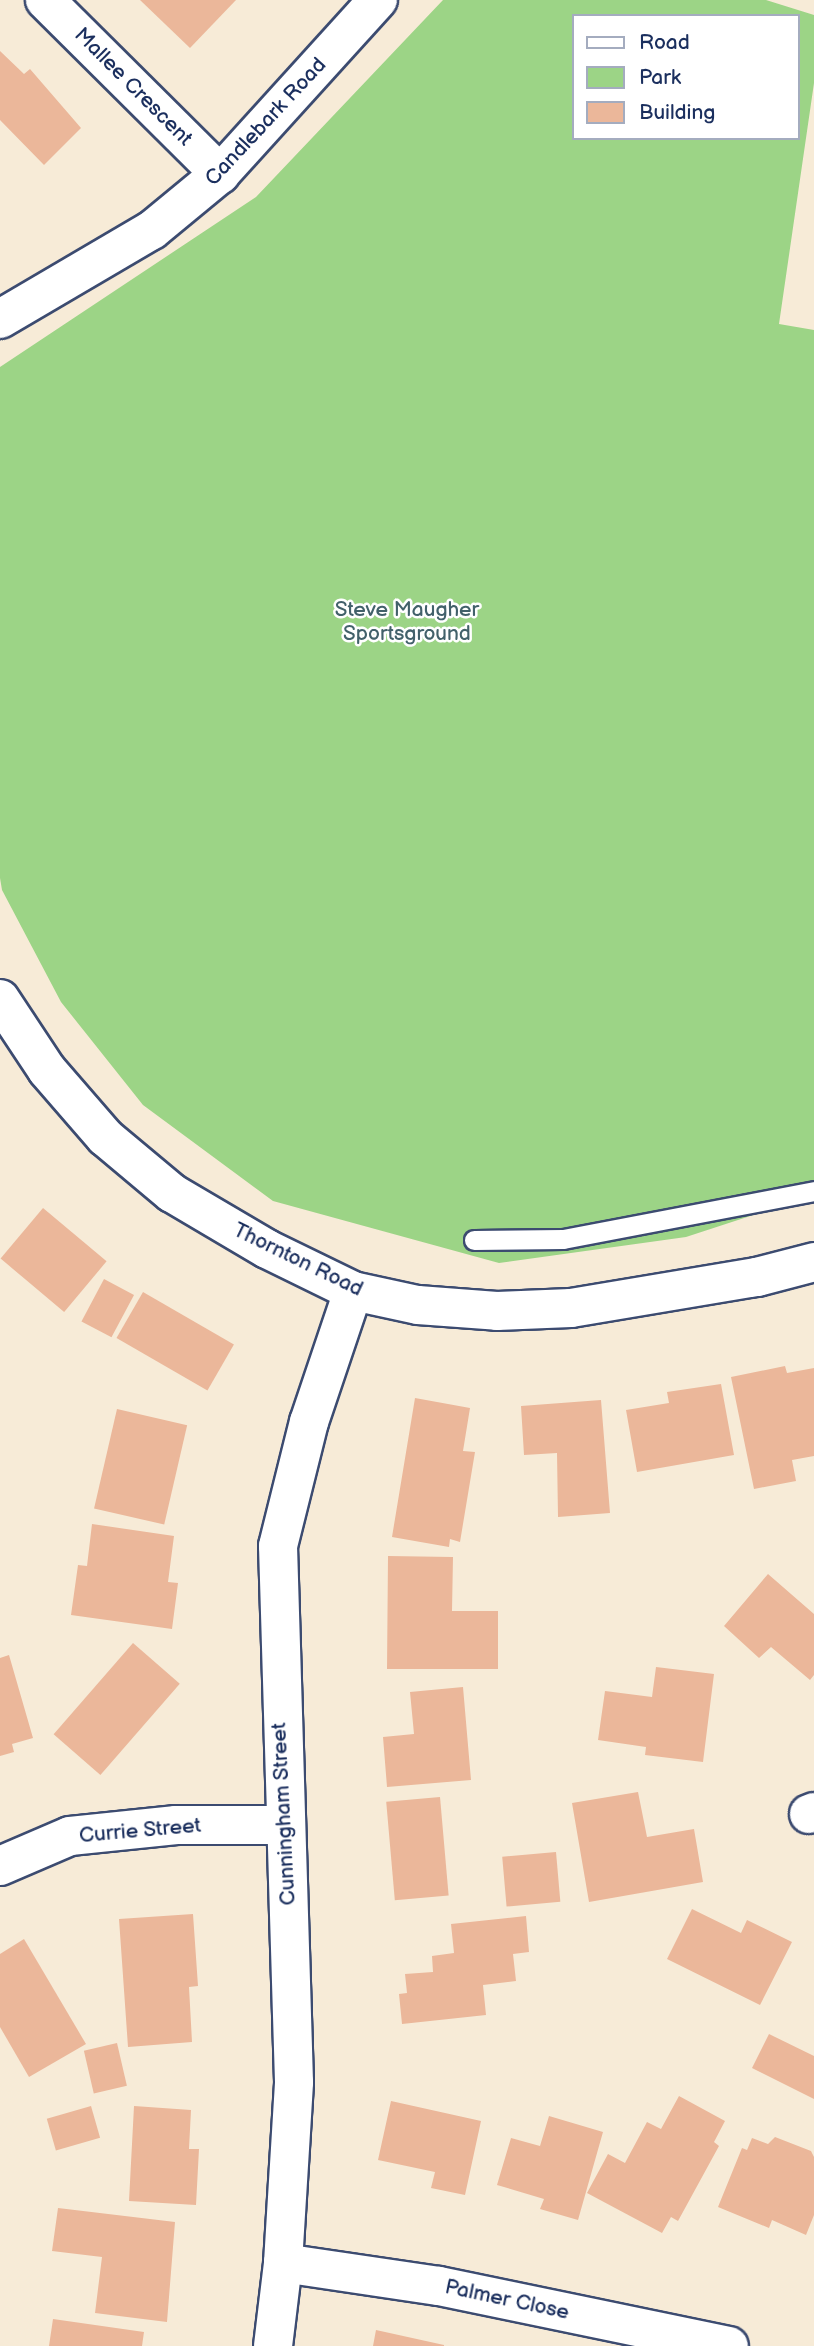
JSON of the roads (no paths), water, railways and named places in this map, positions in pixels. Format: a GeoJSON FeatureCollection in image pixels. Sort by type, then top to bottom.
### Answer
{"type":"FeatureCollection","features":[{"type":"Feature","properties":{"kind":"street","name":"Mallee Crescent"},"geometry":{"type":"LineString","coordinates":[[45,0],[220,174]]}},
{"type":"Feature","properties":{"kind":"street","name":"Candlebark Road"},"geometry":{"type":"LineString","coordinates":[[0,319],[152,230],[220,174],[378,0]]}},
{"type":"Feature","properties":{"kind":"street","name":"Thornton Road"},"geometry":{"type":"LineString","coordinates":[[0,999],[55,1080],[105,1138],[153,1177],[267,1249],[353,1291],[458,1308],[571,1308],[757,1277],[814,1262]]}},
{"type":"Feature","properties":{"kind":"street","name":"Cunningham Street"},"geometry":{"type":"LineString","coordinates":[[273,2346],[283,2263],[294,2082],[278,1546],[309,1422],[353,1291]]}},
{"type":"Feature","properties":{"kind":"street","name":"Currie Street"},"geometry":{"type":"LineString","coordinates":[[0,1866],[70,1836],[176,1825],[286,1825]]}},
{"type":"Feature","properties":{"kind":"street","name":"Palmer Close"},"geometry":{"type":"LineString","coordinates":[[283,2263],[439,2286],[729,2346]]}},
{"type":"Feature","properties":{"kind":"lane"},"geometry":{"type":"LineString","coordinates":[[474,1240],[563,1239],[814,1191]]}},
{"type":"Feature","properties":{"kind":"park label","name":"Steve Maugher Sportsground"},"geometry":{"type":"Point","coordinates":[407,622]}}]}
